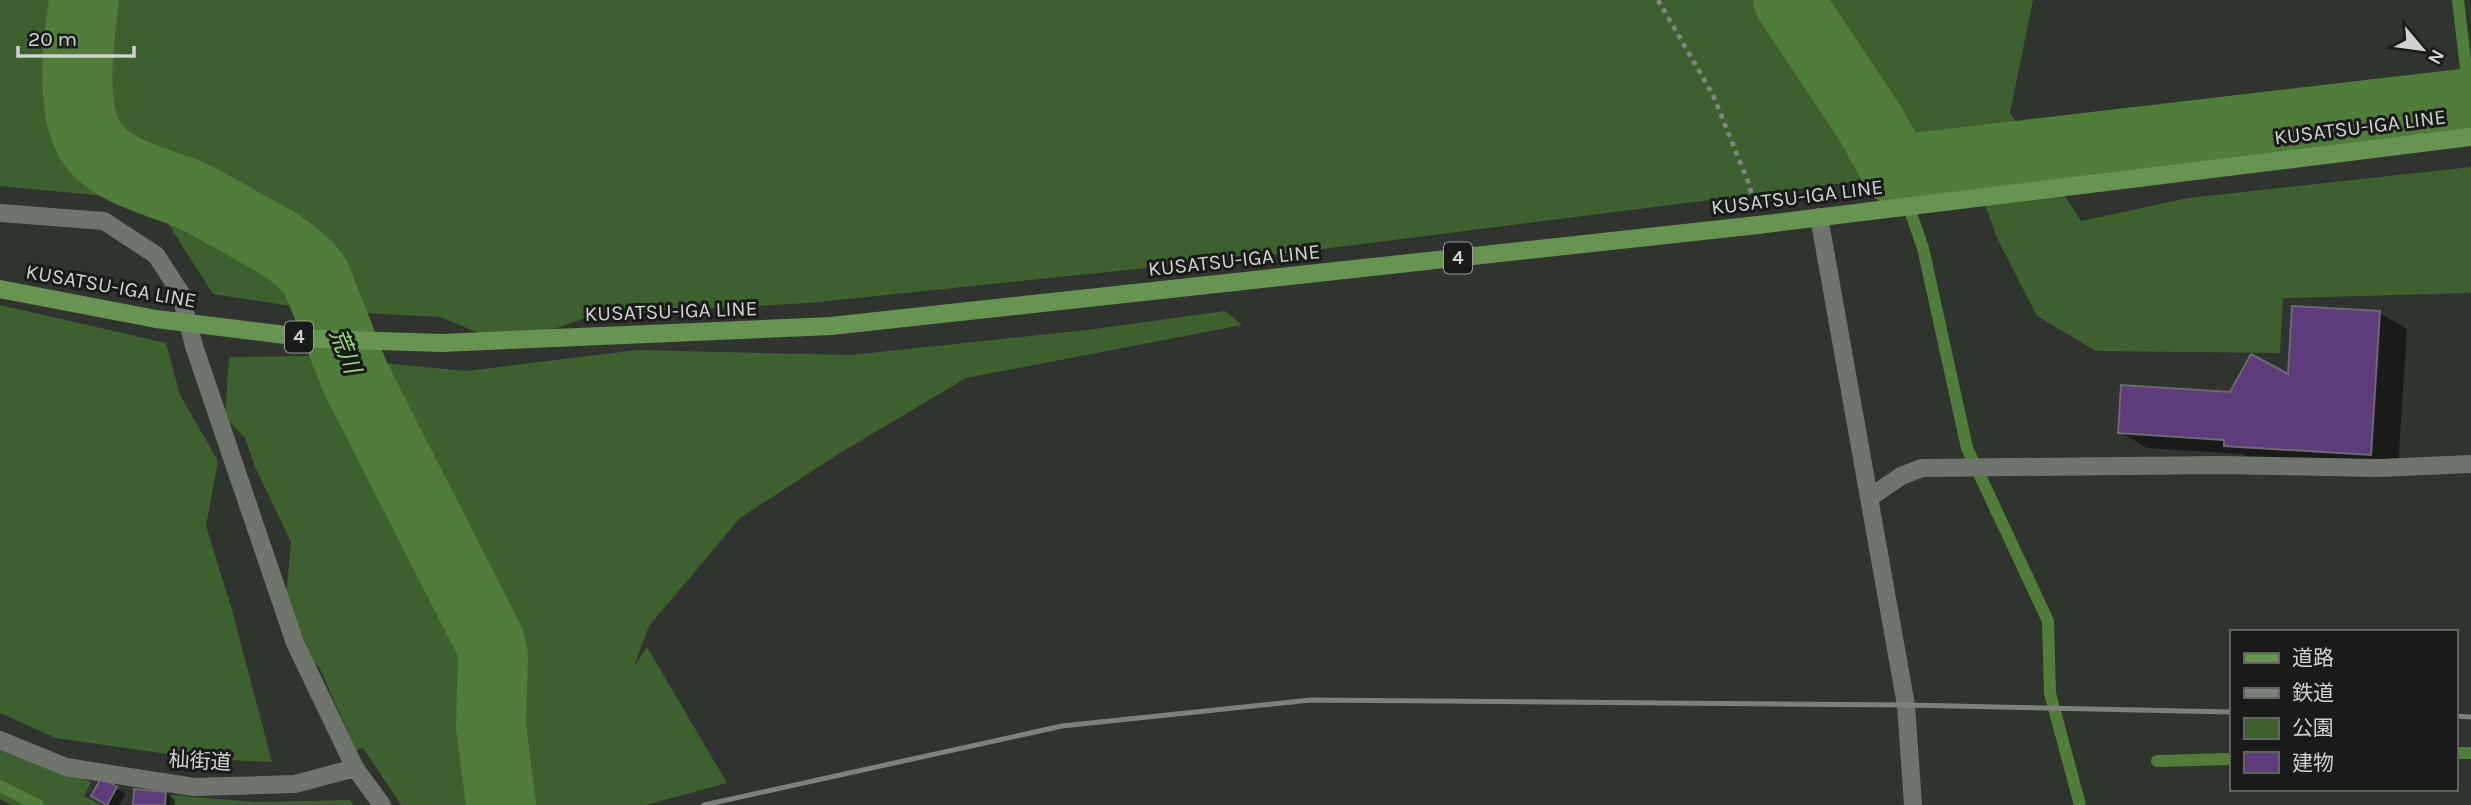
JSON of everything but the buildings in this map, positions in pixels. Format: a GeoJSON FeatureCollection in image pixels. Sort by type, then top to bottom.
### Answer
{"type":"FeatureCollection","features":[{"type":"Feature","properties":{"kind":"main road","name":"KUSATSU-IGA LINE"},"geometry":{"type":"LineString","coordinates":[[0,289],[156,319],[317,339],[442,343],[831,326],[1758,225],[2471,137]]}},
{"type":"Feature","properties":{"kind":"street"},"geometry":{"type":"LineString","coordinates":[[0,213],[104,220],[156,255],[180,292],[194,346],[295,643],[355,768],[382,805]]}},
{"type":"Feature","properties":{"kind":"street"},"geometry":{"type":"LineString","coordinates":[[1819,217],[1906,705],[1913,805]]}},
{"type":"Feature","properties":{"kind":"street"},"geometry":{"type":"LineString","coordinates":[[1869,498],[1901,476],[1922,468],[2220,465],[2379,468],[2471,464]]}},
{"type":"Feature","properties":{"kind":"street","name":"杣街道"},"geometry":{"type":"LineString","coordinates":[[0,740],[66,767],[194,787],[295,784],[355,768]]}},
{"type":"Feature","properties":{"kind":"path"},"geometry":{"type":"LineString","coordinates":[[1658,0],[1713,95],[1749,184],[1758,225]]}},
{"type":"Feature","properties":{"kind":"green space"},"geometry":{"type":"Polygon","coordinates":[[[0,0],[2033,0],[2010,113],[2081,221],[2188,198],[2471,167],[2471,293],[2283,298],[2280,353],[2096,351],[2037,316],[1998,240],[1976,181],[1877,179],[1298,252],[809,303],[596,314],[509,345],[440,317],[323,311],[213,294],[167,222],[105,196],[0,186],[0,0]]]}},
{"type":"Feature","properties":{"kind":"green space"},"geometry":{"type":"Polygon","coordinates":[[[0,305],[166,343],[180,395],[218,461],[206,526],[232,610],[272,762],[203,759],[56,738],[0,713],[0,305]]]}},
{"type":"Feature","properties":{"kind":"green space"},"geometry":{"type":"Polygon","coordinates":[[[1225,311],[1242,325],[966,378],[840,453],[740,518],[649,626],[634,666],[647,647],[727,783],[646,805],[401,805],[363,748],[356,750],[319,667],[283,633],[291,542],[255,467],[245,438],[225,417],[229,357],[310,356],[466,371],[638,350],[851,355],[1087,330],[1225,311]]]}},
{"type":"Feature","properties":{"kind":"green space"},"geometry":{"type":"Polygon","coordinates":[[[0,745],[91,782],[84,796],[101,805],[12,805],[0,799],[0,745]]]}},
{"type":"Feature","properties":{"kind":"green space"},"geometry":{"type":"Polygon","coordinates":[[[171,795],[253,802],[350,800],[354,805],[170,805],[171,795]]]}},
{"type":"Feature","properties":{"kind":"waterway","name":"荒川"},"geometry":{"type":"LineString","coordinates":[[84,0],[78,55],[78,96],[86,132],[94,146],[113,163],[188,194],[286,248],[316,277],[355,377],[490,642],[493,656],[491,726],[501,805]]}},
{"type":"Feature","properties":{"kind":"waterway"},"geometry":{"type":"LineString","coordinates":[[1788,0],[1870,123],[1896,170],[2471,103]]}},
{"type":"Feature","properties":{"kind":"waterway"},"geometry":{"type":"LineString","coordinates":[[2458,0],[2470,103]]}},
{"type":"Feature","properties":{"kind":"waterway"},"geometry":{"type":"LineString","coordinates":[[1896,170],[1923,248],[1967,448],[2048,621],[2050,693],[2080,805]]}},
{"type":"Feature","properties":{"kind":"waterway"},"geometry":{"type":"LineString","coordinates":[[2457,753],[2471,753]]}},
{"type":"Feature","properties":{"kind":"waterway"},"geometry":{"type":"LineString","coordinates":[[2157,761],[2230,759]]}},
{"type":"Feature","properties":{"kind":"waterway"},"geometry":{"type":"LineString","coordinates":[[0,786],[38,805]]}},
{"type":"Feature","properties":{"kind":"railway"},"geometry":{"type":"LineString","coordinates":[[704,805],[1062,726],[1311,700],[1906,705],[2230,712]]}},
{"type":"Feature","properties":{"kind":"railway"},"geometry":{"type":"LineString","coordinates":[[2457,716],[2471,717]]}}]}
